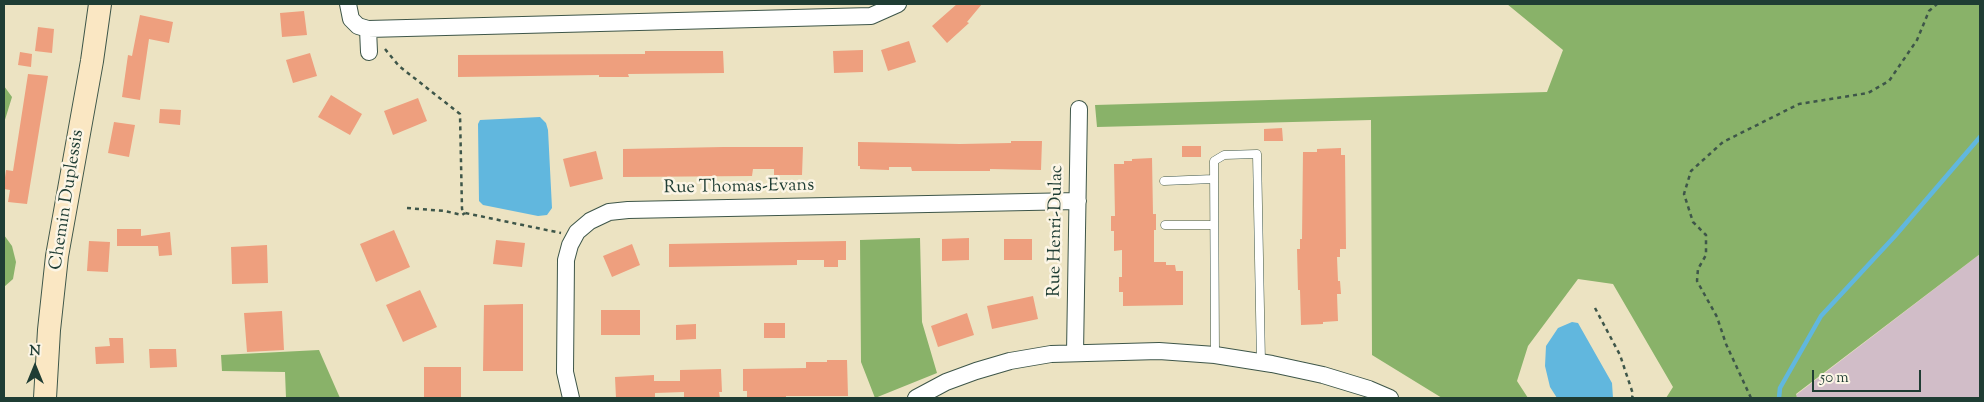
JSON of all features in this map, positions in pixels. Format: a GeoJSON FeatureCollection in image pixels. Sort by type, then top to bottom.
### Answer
{"type":"FeatureCollection","features":[{"type":"Feature","properties":{"kind":"street","name":"Chemin Duplessis"},"geometry":{"type":"LineString","coordinates":[[45,398],[49,330],[57,256],[92,62],[100,4]]}},
{"type":"Feature","properties":{"kind":"street"},"geometry":{"type":"LineString","coordinates":[[348,4],[351,19],[358,26],[368,29],[871,16],[898,4]]}},
{"type":"Feature","properties":{"kind":"street"},"geometry":{"type":"LineString","coordinates":[[368,29],[369,52]]}},
{"type":"Feature","properties":{"kind":"street","name":"Rue Henri-Dulac"},"geometry":{"type":"LineString","coordinates":[[1075,353],[1080,110]]}},
{"type":"Feature","properties":{"kind":"street","name":"Rue Thomas-Evans"},"geometry":{"type":"LineString","coordinates":[[574,236],[590,221],[602,215],[609,212],[628,210],[1078,200]]}},
{"type":"Feature","properties":{"kind":"street"},"geometry":{"type":"LineString","coordinates":[[571,398],[565,372],[566,270],[570,245],[574,236]]}},
{"type":"Feature","properties":{"kind":"street"},"geometry":{"type":"LineString","coordinates":[[916,398],[946,382],[976,371],[1027,358],[1052,354],[1159,351],[1215,355],[1261,362],[1323,375],[1390,398]]}},
{"type":"Feature","properties":{"kind":"lane"},"geometry":{"type":"LineString","coordinates":[[1215,355],[1214,161],[1224,155],[1257,154],[1261,362]]}},
{"type":"Feature","properties":{"kind":"lane"},"geometry":{"type":"LineString","coordinates":[[1164,181],[1213,180]]}},
{"type":"Feature","properties":{"kind":"lane"},"geometry":{"type":"LineString","coordinates":[[1165,225],[1213,224]]}},
{"type":"Feature","properties":{"kind":"path"},"geometry":{"type":"LineString","coordinates":[[1751,398],[1726,344],[1717,317],[1697,281],[1698,269],[1706,254],[1706,235],[1693,222],[1684,194],[1690,171],[1723,142],[1799,104],[1868,93],[1889,81],[1918,40],[1929,11],[1937,4]]}},
{"type":"Feature","properties":{"kind":"path"},"geometry":{"type":"LineString","coordinates":[[368,29],[399,66],[460,114],[462,208],[465,213]]}},
{"type":"Feature","properties":{"kind":"path"},"geometry":{"type":"LineString","coordinates":[[407,208],[445,211],[462,215],[465,213],[574,236]]}},
{"type":"Feature","properties":{"kind":"path"},"geometry":{"type":"LineString","coordinates":[[1595,308],[1620,355],[1632,398]]}},
{"type":"Feature","properties":{"kind":"shaded area"},"geometry":{"type":"Polygon","coordinates":[[[1980,254],[1980,398],[1797,398],[1796,395],[1980,254]]]}},
{"type":"Feature","properties":{"kind":"green space"},"geometry":{"type":"Polygon","coordinates":[[[1507,4],[1980,4],[1980,254],[1796,394],[1797,398],[1666,398],[1673,387],[1613,284],[1578,279],[1528,346],[1517,381],[1528,398],[1442,398],[1372,355],[1371,120],[1097,127],[1095,105],[1547,92],[1563,50],[1507,4]]]}},
{"type":"Feature","properties":{"kind":"green space"},"geometry":{"type":"Polygon","coordinates":[[[4,86],[12,97],[4,123],[4,86]]]}},
{"type":"Feature","properties":{"kind":"green space"},"geometry":{"type":"Polygon","coordinates":[[[4,235],[12,246],[16,262],[13,279],[4,287],[4,235]]]}},
{"type":"Feature","properties":{"kind":"green space"},"geometry":{"type":"Polygon","coordinates":[[[920,238],[922,322],[937,373],[875,398],[861,362],[860,240],[920,238]]]}},
{"type":"Feature","properties":{"kind":"green space"},"geometry":{"type":"Polygon","coordinates":[[[319,350],[340,398],[286,398],[285,372],[222,371],[221,355],[319,350]]]}},
{"type":"Feature","properties":{"kind":"water"},"geometry":{"type":"Polygon","coordinates":[[[540,117],[546,123],[548,130],[552,208],[547,215],[538,216],[483,205],[479,201],[478,124],[480,120],[540,117]]]}},
{"type":"Feature","properties":{"kind":"water"},"geometry":{"type":"Polygon","coordinates":[[[1572,322],[1578,323],[1612,383],[1613,398],[1557,398],[1550,387],[1545,366],[1546,346],[1558,328],[1572,322]]]}},
{"type":"Feature","properties":{"kind":"building"},"geometry":{"type":"Polygon","coordinates":[[[957,4],[982,4],[967,22],[969,23],[947,43],[932,26],[957,4]]]}},
{"type":"Feature","properties":{"kind":"building"},"geometry":{"type":"Polygon","coordinates":[[[304,11],[307,35],[282,37],[280,13],[304,11]]]}},
{"type":"Feature","properties":{"kind":"building"},"geometry":{"type":"Polygon","coordinates":[[[140,15],[173,22],[169,43],[149,39],[140,100],[122,97],[128,55],[132,56],[140,15]]]}},
{"type":"Feature","properties":{"kind":"building"},"geometry":{"type":"Polygon","coordinates":[[[38,27],[54,29],[52,53],[35,51],[38,27]]]}},
{"type":"Feature","properties":{"kind":"building"},"geometry":{"type":"Polygon","coordinates":[[[909,41],[916,62],[888,71],[881,50],[909,41]]]}},
{"type":"Feature","properties":{"kind":"building"},"geometry":{"type":"Polygon","coordinates":[[[863,50],[863,72],[834,73],[833,51],[863,50]]]}},
{"type":"Feature","properties":{"kind":"building"},"geometry":{"type":"Polygon","coordinates":[[[645,51],[723,51],[724,73],[628,74],[629,77],[599,77],[599,75],[458,77],[458,55],[645,54],[645,51]]]}},
{"type":"Feature","properties":{"kind":"building"},"geometry":{"type":"Polygon","coordinates":[[[20,52],[32,54],[31,67],[18,65],[20,52]]]}},
{"type":"Feature","properties":{"kind":"building"},"geometry":{"type":"Polygon","coordinates":[[[310,53],[317,76],[293,83],[286,60],[310,53]]]}},
{"type":"Feature","properties":{"kind":"building"},"geometry":{"type":"Polygon","coordinates":[[[28,74],[48,76],[27,204],[8,202],[10,190],[4,189],[4,185],[6,170],[13,171],[28,74]]]}},
{"type":"Feature","properties":{"kind":"building"},"geometry":{"type":"Polygon","coordinates":[[[331,95],[362,114],[350,135],[318,117],[331,95]]]}},
{"type":"Feature","properties":{"kind":"building"},"geometry":{"type":"Polygon","coordinates":[[[418,98],[427,121],[393,135],[384,111],[418,98]]]}},
{"type":"Feature","properties":{"kind":"building"},"geometry":{"type":"Polygon","coordinates":[[[160,109],[181,110],[180,125],[159,123],[160,109]]]}},
{"type":"Feature","properties":{"kind":"building"},"geometry":{"type":"Polygon","coordinates":[[[114,122],[135,125],[129,157],[108,153],[114,122]]]}},
{"type":"Feature","properties":{"kind":"building"},"geometry":{"type":"Polygon","coordinates":[[[1282,128],[1283,141],[1264,141],[1264,129],[1282,128]]]}},
{"type":"Feature","properties":{"kind":"building"},"geometry":{"type":"Polygon","coordinates":[[[1011,141],[1042,141],[1041,170],[912,171],[911,167],[889,167],[889,170],[860,169],[860,166],[858,166],[858,142],[960,144],[1011,143],[1011,141]]]}},
{"type":"Feature","properties":{"kind":"building"},"geometry":{"type":"Polygon","coordinates":[[[1182,146],[1201,146],[1201,157],[1182,157],[1182,146]]]}},
{"type":"Feature","properties":{"kind":"building"},"geometry":{"type":"Polygon","coordinates":[[[803,147],[802,175],[774,175],[774,169],[753,169],[752,176],[623,177],[623,149],[803,147]]]}},
{"type":"Feature","properties":{"kind":"building"},"geometry":{"type":"Polygon","coordinates":[[[1341,148],[1341,155],[1345,155],[1346,249],[1340,249],[1340,257],[1337,257],[1338,281],[1340,281],[1341,294],[1337,294],[1338,321],[1301,325],[1297,249],[1300,249],[1300,239],[1302,239],[1303,152],[1317,152],[1317,149],[1341,148]]]}},
{"type":"Feature","properties":{"kind":"building"},"geometry":{"type":"Polygon","coordinates":[[[596,151],[603,179],[570,187],[563,159],[596,151]]]}},
{"type":"Feature","properties":{"kind":"building"},"geometry":{"type":"Polygon","coordinates":[[[1152,158],[1153,214],[1156,214],[1154,262],[1166,262],[1166,265],[1175,265],[1176,271],[1183,271],[1183,305],[1123,306],[1123,292],[1119,292],[1119,277],[1122,277],[1122,250],[1114,251],[1114,231],[1111,231],[1111,216],[1115,216],[1114,164],[1124,164],[1124,161],[1132,161],[1132,159],[1152,158]]]}},
{"type":"Feature","properties":{"kind":"building"},"geometry":{"type":"Polygon","coordinates":[[[117,229],[141,229],[141,236],[170,232],[172,255],[159,256],[158,246],[117,246],[117,229]]]}},
{"type":"Feature","properties":{"kind":"building"},"geometry":{"type":"Polygon","coordinates":[[[394,230],[410,267],[376,282],[360,244],[394,230]]]}},
{"type":"Feature","properties":{"kind":"building"},"geometry":{"type":"Polygon","coordinates":[[[969,238],[969,260],[942,261],[942,239],[969,238]]]}},
{"type":"Feature","properties":{"kind":"building"},"geometry":{"type":"Polygon","coordinates":[[[1004,239],[1032,239],[1032,260],[1004,260],[1004,239]]]}},
{"type":"Feature","properties":{"kind":"building"},"geometry":{"type":"Polygon","coordinates":[[[496,240],[525,243],[522,267],[493,264],[496,240]]]}},
{"type":"Feature","properties":{"kind":"building"},"geometry":{"type":"Polygon","coordinates":[[[89,241],[110,242],[108,272],[87,271],[89,241]]]}},
{"type":"Feature","properties":{"kind":"building"},"geometry":{"type":"Polygon","coordinates":[[[846,241],[846,260],[838,260],[838,267],[824,267],[824,260],[797,260],[797,265],[669,267],[669,244],[846,241]]]}},
{"type":"Feature","properties":{"kind":"building"},"geometry":{"type":"Polygon","coordinates":[[[632,244],[640,265],[612,277],[603,256],[632,244]]]}},
{"type":"Feature","properties":{"kind":"building"},"geometry":{"type":"Polygon","coordinates":[[[267,245],[268,283],[232,284],[231,247],[267,245]]]}},
{"type":"Feature","properties":{"kind":"building"},"geometry":{"type":"Polygon","coordinates":[[[420,290],[437,327],[403,342],[386,305],[420,290]]]}},
{"type":"Feature","properties":{"kind":"building"},"geometry":{"type":"Polygon","coordinates":[[[1033,296],[1038,319],[992,329],[987,306],[1033,296]]]}},
{"type":"Feature","properties":{"kind":"building"},"geometry":{"type":"Polygon","coordinates":[[[523,304],[523,371],[483,371],[484,305],[523,304]]]}},
{"type":"Feature","properties":{"kind":"building"},"geometry":{"type":"Polygon","coordinates":[[[601,310],[640,310],[640,335],[601,335],[601,310]]]}},
{"type":"Feature","properties":{"kind":"building"},"geometry":{"type":"Polygon","coordinates":[[[282,311],[284,350],[247,352],[244,313],[282,311]]]}},
{"type":"Feature","properties":{"kind":"building"},"geometry":{"type":"Polygon","coordinates":[[[967,313],[974,335],[938,347],[931,326],[967,313]]]}},
{"type":"Feature","properties":{"kind":"building"},"geometry":{"type":"Polygon","coordinates":[[[764,323],[785,323],[785,338],[764,338],[764,323]]]}},
{"type":"Feature","properties":{"kind":"building"},"geometry":{"type":"Polygon","coordinates":[[[696,324],[696,339],[676,340],[676,325],[696,324]]]}},
{"type":"Feature","properties":{"kind":"building"},"geometry":{"type":"Polygon","coordinates":[[[109,338],[123,338],[124,363],[96,364],[95,347],[110,346],[109,338]]]}},
{"type":"Feature","properties":{"kind":"building"},"geometry":{"type":"Polygon","coordinates":[[[149,349],[176,349],[177,367],[150,368],[149,349]]]}},
{"type":"Feature","properties":{"kind":"building"},"geometry":{"type":"Polygon","coordinates":[[[827,360],[847,360],[848,396],[747,398],[747,391],[743,391],[743,369],[806,368],[806,362],[827,362],[827,360]]]}},
{"type":"Feature","properties":{"kind":"building"},"geometry":{"type":"Polygon","coordinates":[[[424,367],[461,367],[461,398],[424,398],[424,367]]]}},
{"type":"Feature","properties":{"kind":"building"},"geometry":{"type":"Polygon","coordinates":[[[721,369],[722,392],[719,392],[720,398],[684,398],[684,392],[655,393],[655,398],[616,398],[615,377],[654,375],[654,381],[680,381],[680,370],[721,369]]]}},
{"type":"Feature","properties":{"kind":"waterway"},"geometry":{"type":"LineString","coordinates":[[1779,398],[1780,388],[1821,316],[1895,236],[1980,137]]}}]}
